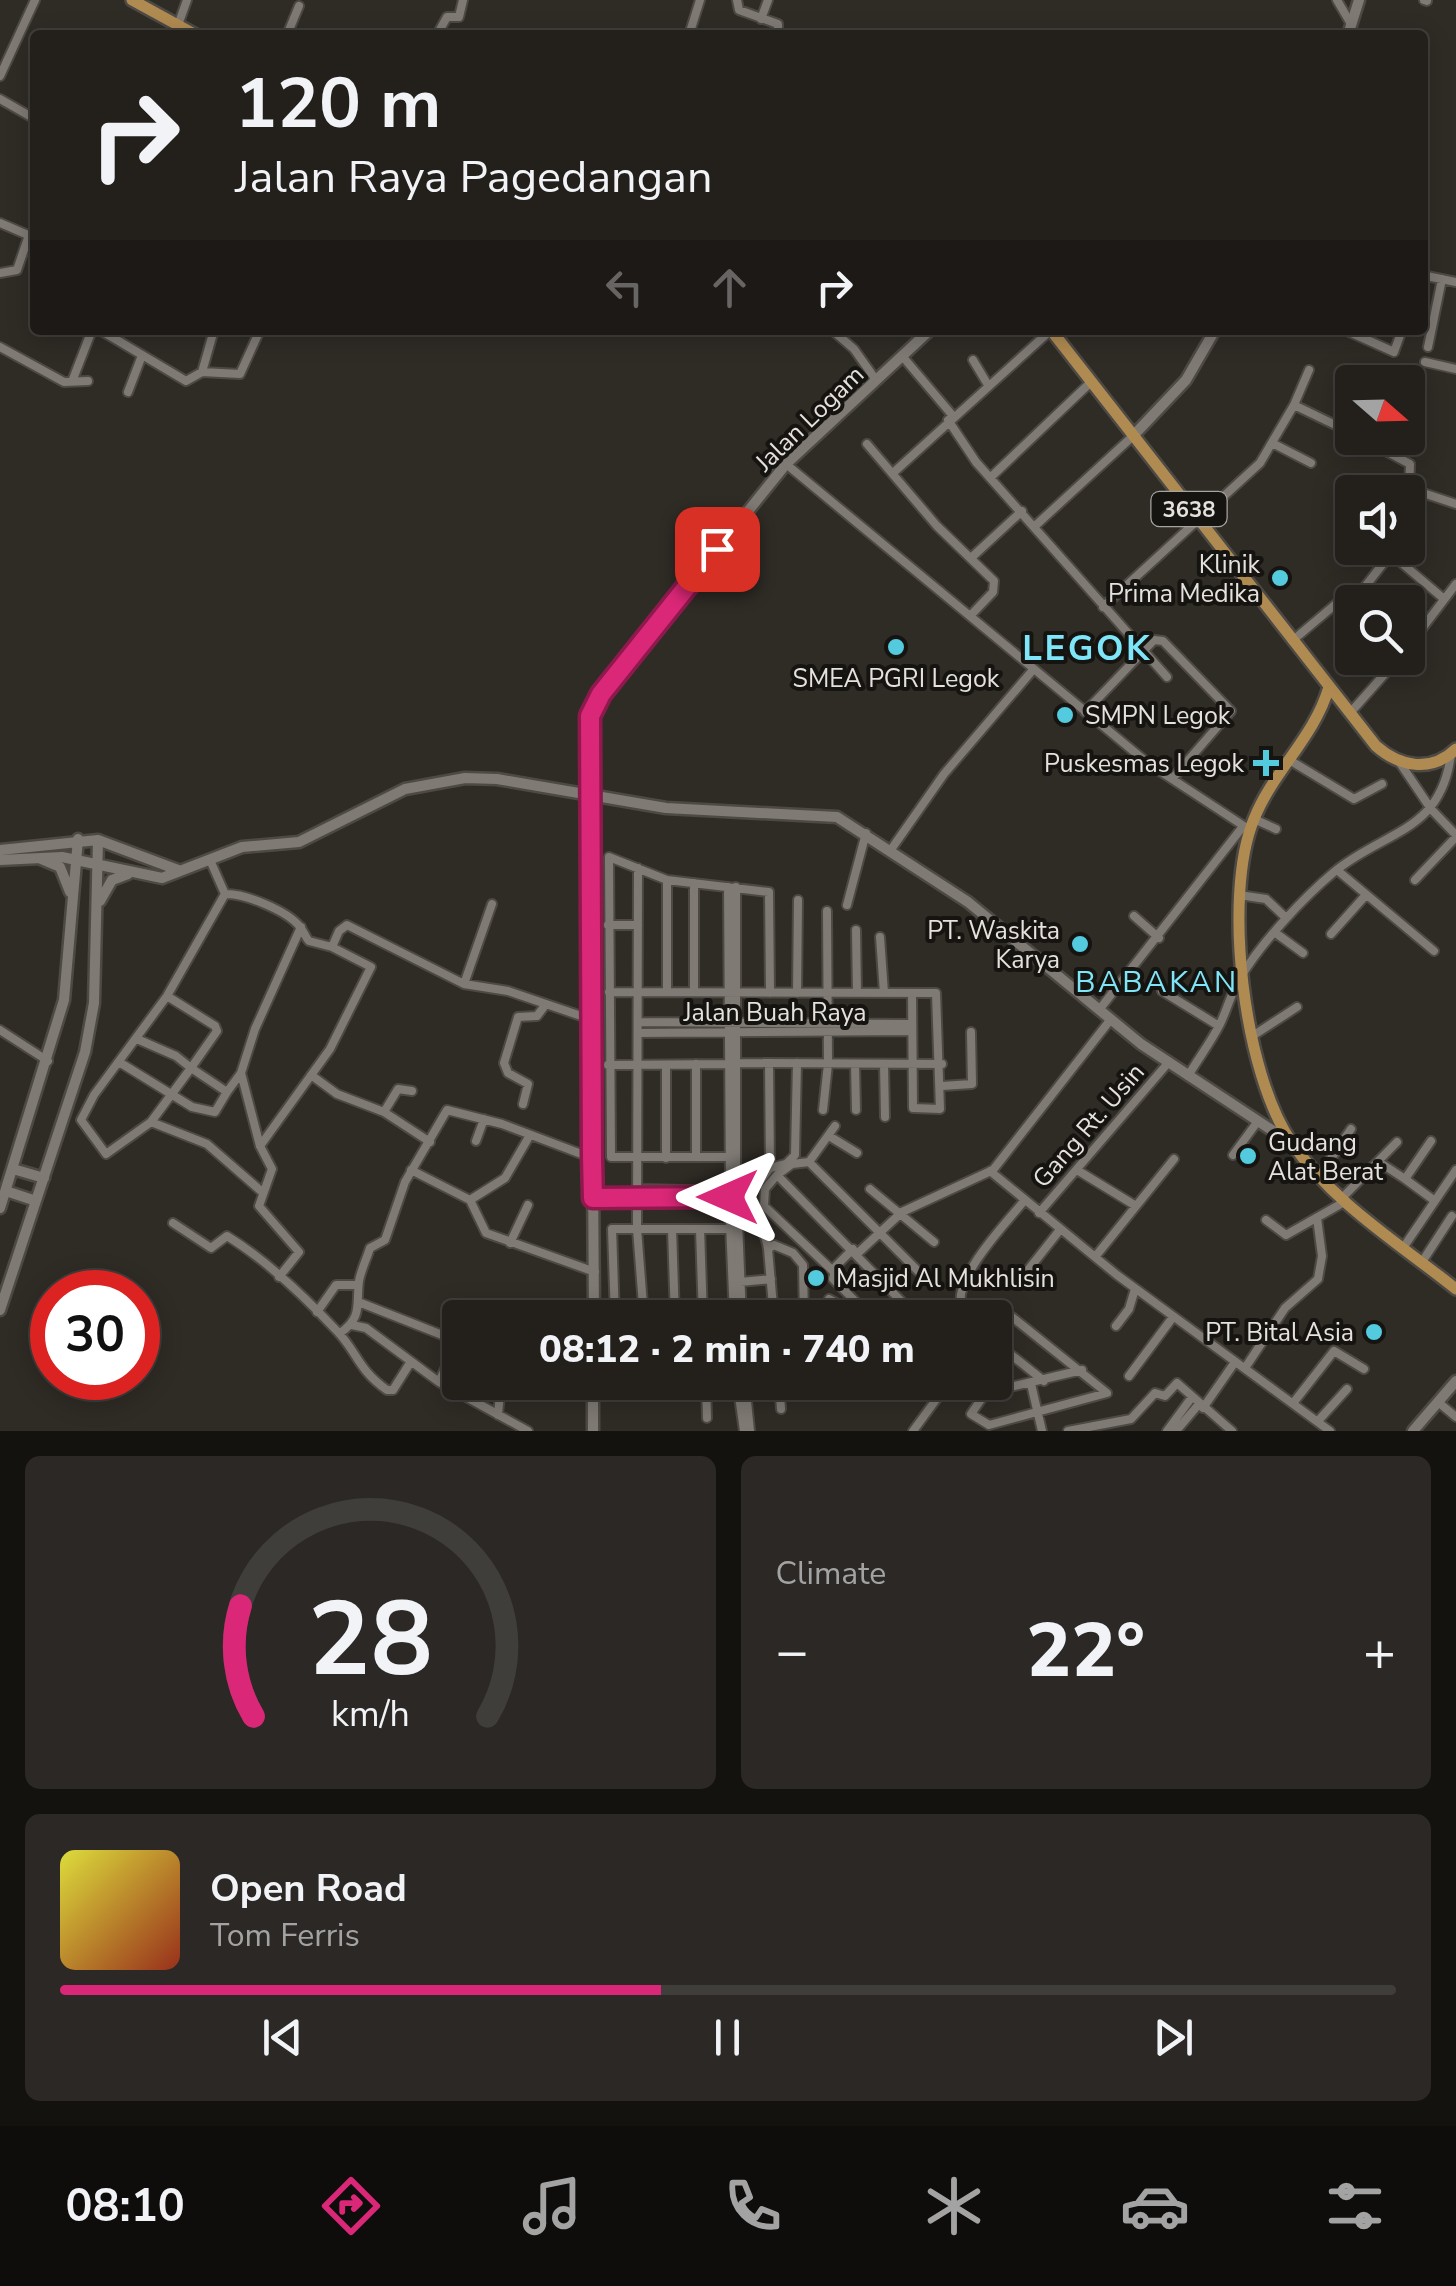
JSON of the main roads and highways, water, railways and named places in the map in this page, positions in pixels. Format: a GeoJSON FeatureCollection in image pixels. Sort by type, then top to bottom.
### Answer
{"type":"FeatureCollection","features":[{"type":"Feature","properties":{"kind":"main road"},"geometry":{"type":"LineString","coordinates":[[132,0],[183,30]]}},
{"type":"Feature","properties":{"kind":"main road"},"geometry":{"type":"LineString","coordinates":[[1350,29],[1359,0]]}},
{"type":"Feature","properties":{"kind":"main road","name":"Jalan Logam"},"geometry":{"type":"LineString","coordinates":[[594,1300],[587,734],[601,694],[786,464],[925,335]]}},
{"type":"Feature","properties":{"kind":"main road","name":"3638"},"geometry":{"type":"LineString","coordinates":[[1055,335],[1376,746],[1400,763],[1429,763],[1454,751]]}},
{"type":"Feature","properties":{"kind":"main road"},"geometry":{"type":"LineString","coordinates":[[1133,436],[1186,380],[1212,335]]}},
{"type":"Feature","properties":{"kind":"main road"},"geometry":{"type":"LineString","coordinates":[[1329,688],[1320,716],[1248,826],[1239,894],[1242,974],[1254,1034],[1273,1105],[1291,1143],[1344,1200],[1456,1289]]}},
{"type":"Feature","properties":{"kind":"main road"},"geometry":{"type":"LineString","coordinates":[[1320,716],[1340,702]]}},
{"type":"Feature","properties":{"kind":"main road"},"geometry":{"type":"LineString","coordinates":[[0,860],[76,859],[162,878],[242,848],[299,842],[368,803],[418,785],[498,778],[588,796],[739,814],[837,817],[980,911],[1168,1063],[1291,1143]]}},
{"type":"Feature","properties":{"kind":"main road"},"geometry":{"type":"LineString","coordinates":[[0,850],[78,839],[98,840],[180,870]]}},
{"type":"Feature","properties":{"kind":"main road"},"geometry":{"type":"LineString","coordinates":[[0,1208],[64,1000],[78,839]]}},
{"type":"Feature","properties":{"kind":"main road"},"geometry":{"type":"LineString","coordinates":[[0,1310],[86,1052],[94,1002],[98,840]]}},
{"type":"Feature","properties":{"kind":"main road"},"geometry":{"type":"LineString","coordinates":[[36,857],[65,874],[72,903]]}},
{"type":"Feature","properties":{"kind":"main road"},"geometry":{"type":"LineString","coordinates":[[96,910],[112,880],[140,874]]}},
{"type":"Feature","properties":{"kind":"main road"},"geometry":{"type":"LineString","coordinates":[[13,1169],[44,1178]]}},
{"type":"Feature","properties":{"kind":"main road"},"geometry":{"type":"LineString","coordinates":[[3,1190],[36,1202]]}},
{"type":"Feature","properties":{"kind":"main road"},"geometry":{"type":"LineString","coordinates":[[1413,1431],[1456,1381]]}},
{"type":"Feature","properties":{"kind":"main road"},"geometry":{"type":"LineString","coordinates":[[593,1431],[594,1400]]}},
{"type":"Feature","properties":{"kind":"place","name":"Klinik Prima Medika"},"geometry":{"type":"Point","coordinates":[1280,578]}},
{"type":"Feature","properties":{"kind":"place","name":"SMEA PGRI Legok"},"geometry":{"type":"Point","coordinates":[896,647]}},
{"type":"Feature","properties":{"kind":"place","name":"SMPN Legok"},"geometry":{"type":"Point","coordinates":[1065,715]}},
{"type":"Feature","properties":{"kind":"place","name":"Puskesmas Legok"},"geometry":{"type":"Point","coordinates":[1266,763]}},
{"type":"Feature","properties":{"kind":"place","name":"PT. Waskita Karya"},"geometry":{"type":"Point","coordinates":[1080,944]}},
{"type":"Feature","properties":{"kind":"place","name":"Gudang Alat Berat"},"geometry":{"type":"Point","coordinates":[1248,1156]}},
{"type":"Feature","properties":{"kind":"place","name":"Masjid Al Mukhlisin"},"geometry":{"type":"Point","coordinates":[816,1278]}},
{"type":"Feature","properties":{"kind":"place","name":"PT. Bital Asia"},"geometry":{"type":"Point","coordinates":[1374,1332]}},
{"type":"Feature","properties":{"kind":"district","name":"LEGOK"},"geometry":{"type":"Point","coordinates":[1087,648]}},
{"type":"Feature","properties":{"kind":"district","name":"BABAKAN"},"geometry":{"type":"Point","coordinates":[1157,982]}}]}
